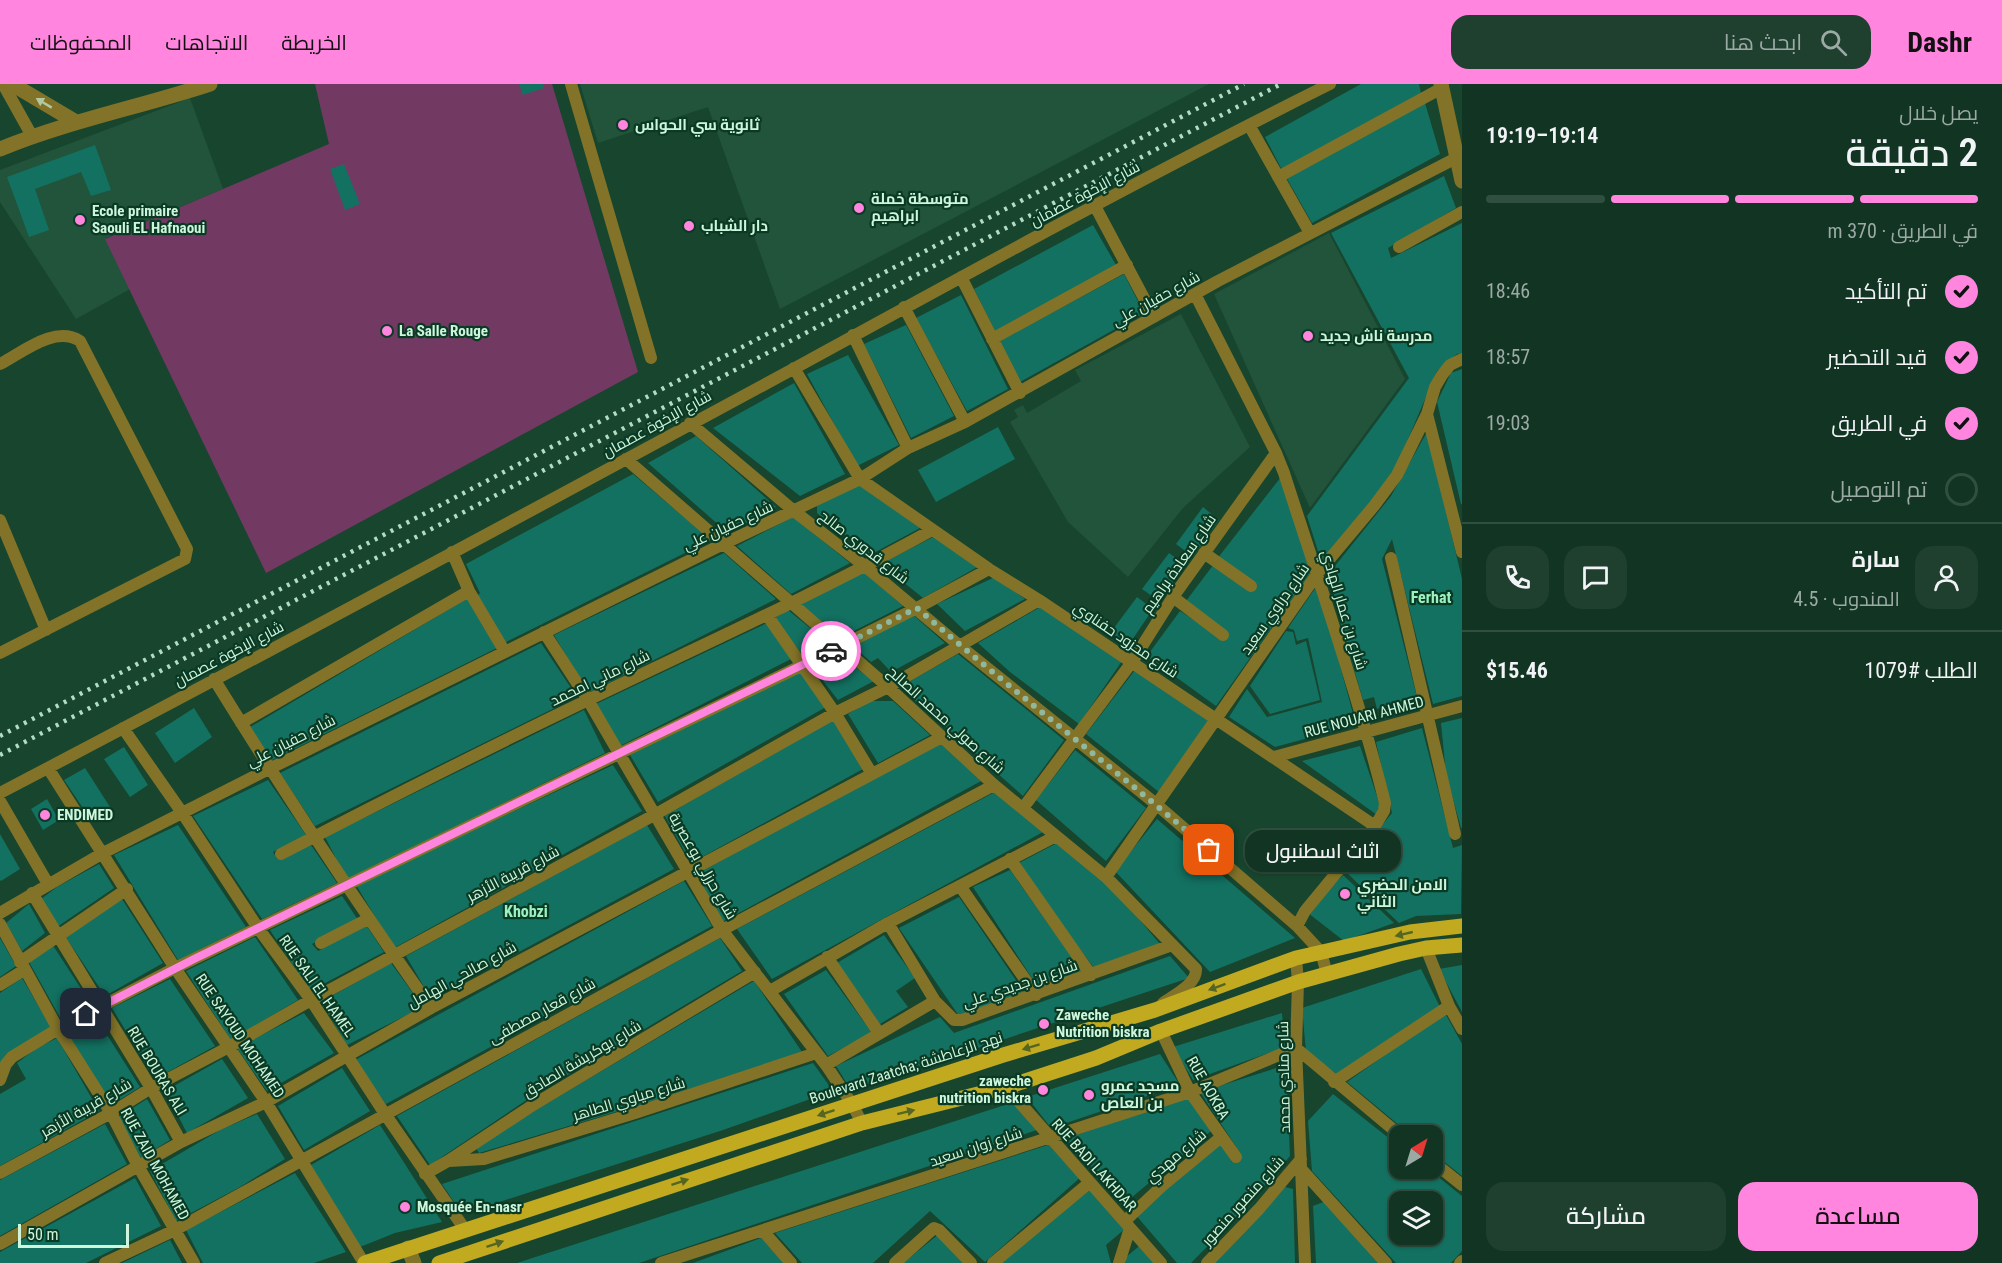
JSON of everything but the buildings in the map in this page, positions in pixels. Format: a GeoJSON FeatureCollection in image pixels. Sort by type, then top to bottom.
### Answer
{"type":"FeatureCollection","features":[{"type":"Feature","properties":{"kind":"main road","name":"Boulevard Zaatcha; نهج الزعاطشة"},"geometry":{"type":"LineString","coordinates":[[364,1263],[1000,1056],[1155,1010],[1296,958],[1410,932],[1462,926]]}},
{"type":"Feature","properties":{"kind":"main road"},"geometry":{"type":"LineString","coordinates":[[439,1263],[862,1123],[1006,1088],[1096,1058],[1161,1031],[1298,982],[1426,948],[1462,945]]}},
{"type":"Feature","properties":{"kind":"street"},"geometry":{"type":"LineString","coordinates":[[3,84],[32,136]]}},
{"type":"Feature","properties":{"kind":"street"},"geometry":{"type":"LineString","coordinates":[[12,84],[76,122]]}},
{"type":"Feature","properties":{"kind":"street"},"geometry":{"type":"LineString","coordinates":[[0,149],[76,122],[210,84]]}},
{"type":"Feature","properties":{"kind":"street"},"geometry":{"type":"LineString","coordinates":[[571,84],[651,357]]}},
{"type":"Feature","properties":{"kind":"street","name":"شارع الإخوة عصمان"},"geometry":{"type":"LineString","coordinates":[[0,793],[626,459],[904,307],[1249,124],[1330,84]]}},
{"type":"Feature","properties":{"kind":"street"},"geometry":{"type":"LineString","coordinates":[[1278,177],[1442,86],[1458,149],[1462,181]]}},
{"type":"Feature","properties":{"kind":"street"},"geometry":{"type":"LineString","coordinates":[[1249,124],[1310,233]]}},
{"type":"Feature","properties":{"kind":"street","name":"شارع حفيان علي"},"geometry":{"type":"LineString","coordinates":[[0,913],[103,853],[269,768],[860,479],[908,448],[1020,393],[1154,316],[1310,233],[1458,149]]}},
{"type":"Feature","properties":{"kind":"street"},"geometry":{"type":"LineString","coordinates":[[1095,206],[1154,316]]}},
{"type":"Feature","properties":{"kind":"street"},"geometry":{"type":"LineString","coordinates":[[1399,247],[1462,212]]}},
{"type":"Feature","properties":{"kind":"street"},"geometry":{"type":"LineString","coordinates":[[992,339],[1127,265]]}},
{"type":"Feature","properties":{"kind":"street"},"geometry":{"type":"LineString","coordinates":[[961,277],[1020,393]]}},
{"type":"Feature","properties":{"kind":"street","name":"شارع بن عمار الهادي"},"geometry":{"type":"LineString","coordinates":[[1195,294],[1276,453],[1317,574],[1371,749],[1385,803],[1384,811],[1375,826],[1305,911],[1297,926]]}},
{"type":"Feature","properties":{"kind":"street"},"geometry":{"type":"LineString","coordinates":[[904,307],[965,422]]}},
{"type":"Feature","properties":{"kind":"street"},"geometry":{"type":"LineString","coordinates":[[853,335],[908,448]]}},
{"type":"Feature","properties":{"kind":"street"},"geometry":{"type":"LineString","coordinates":[[0,364],[50,337],[72,336],[80,341],[187,549],[185,560],[0,653]]}},
{"type":"Feature","properties":{"kind":"street","name":"شارع دراوي سعيد"},"geometry":{"type":"LineString","coordinates":[[1106,877],[1317,574],[1374,506],[1396,475],[1427,414],[1435,387],[1450,365],[1462,359]]}},
{"type":"Feature","properties":{"kind":"street"},"geometry":{"type":"LineString","coordinates":[[794,368],[860,479]]}},
{"type":"Feature","properties":{"kind":"street"},"geometry":{"type":"LineString","coordinates":[[1427,414],[1462,552]]}},
{"type":"Feature","properties":{"kind":"street","name":"شارع قدوري صالح"},"geometry":{"type":"LineString","coordinates":[[690,423],[794,511],[917,608],[960,646],[1156,804],[1297,926],[1321,952]]}},
{"type":"Feature","properties":{"kind":"street","name":"شارع سعادة براهيم"},"geometry":{"type":"LineString","coordinates":[[1023,808],[1131,662],[1203,553],[1276,453]]}},
{"type":"Feature","properties":{"kind":"street","name":"شارع صولي محمد الصالح"},"geometry":{"type":"LineString","coordinates":[[626,459],[888,687],[994,785],[1106,877],[1196,969],[1191,982],[1155,1010]]}},
{"type":"Feature","properties":{"kind":"street","name":"شارع محزود حفناوي"},"geometry":{"type":"LineString","coordinates":[[860,479],[989,569],[1039,600],[1375,826]]}},
{"type":"Feature","properties":{"kind":"street"},"geometry":{"type":"LineString","coordinates":[[0,520],[46,630]]}},
{"type":"Feature","properties":{"kind":"street","name":"شارع ماني امحمد"},"geometry":{"type":"LineString","coordinates":[[281,854],[588,700],[866,567],[932,530]]}},
{"type":"Feature","properties":{"kind":"street"},"geometry":{"type":"LineString","coordinates":[[452,552],[469,591],[505,652]]}},
{"type":"Feature","properties":{"kind":"street"},"geometry":{"type":"LineString","coordinates":[[1203,553],[1251,586]]}},
{"type":"Feature","properties":{"kind":"street"},"geometry":{"type":"LineString","coordinates":[[1391,558],[1455,834]]}},
{"type":"Feature","properties":{"kind":"street"},"geometry":{"type":"LineString","coordinates":[[0,1080],[6,1064],[12,1057],[100,1006],[803,666],[989,569]]}},
{"type":"Feature","properties":{"kind":"street"},"geometry":{"type":"LineString","coordinates":[[241,723],[469,591]]}},
{"type":"Feature","properties":{"kind":"street"},"geometry":{"type":"LineString","coordinates":[[1173,597],[1223,635]]}},
{"type":"Feature","properties":{"kind":"street","name":"شارع قريبة الأزهر"},"geometry":{"type":"LineString","coordinates":[[0,1173],[229,1047],[311,999],[656,814],[836,713],[888,687],[1039,600]]}},
{"type":"Feature","properties":{"kind":"street"},"geometry":{"type":"LineString","coordinates":[[767,615],[836,713],[872,774]]}},
{"type":"Feature","properties":{"kind":"street","name":"شارع حرزلي بوعصرية"},"geometry":{"type":"LineString","coordinates":[[544,632],[588,700],[722,930],[826,1065],[862,1123]]}},
{"type":"Feature","properties":{"kind":"street"},"geometry":{"type":"LineString","coordinates":[[214,679],[346,886],[431,1008]]}},
{"type":"Feature","properties":{"kind":"street","name":"RUE NOUARI AHMED"},"geometry":{"type":"LineString","coordinates":[[1274,757],[1462,706]]}},
{"type":"Feature","properties":{"kind":"street","name":"RUE SALI EL HAMEL"},"geometry":{"type":"LineString","coordinates":[[123,728],[258,928],[311,999],[385,1114],[466,1231]]}},
{"type":"Feature","properties":{"kind":"street","name":"شارع صالحي الهامل"},"geometry":{"type":"LineString","coordinates":[[0,1244],[181,1142],[266,1102],[431,1008],[942,737]]}},
{"type":"Feature","properties":{"kind":"street","name":"RUE SAYOUD MOHAMED"},"geometry":{"type":"LineString","coordinates":[[48,768],[127,889],[175,968],[266,1102],[364,1263]]}},
{"type":"Feature","properties":{"kind":"street","name":"شارع قعار مصطفى"},"geometry":{"type":"LineString","coordinates":[[105,1263],[175,1230],[722,930],[994,785]]}},
{"type":"Feature","properties":{"kind":"street"},"geometry":{"type":"LineString","coordinates":[[0,801],[48,884]]}},
{"type":"Feature","properties":{"kind":"street"},"geometry":{"type":"LineString","coordinates":[[770,991],[888,922],[1056,836]]}},
{"type":"Feature","properties":{"kind":"street"},"geometry":{"type":"LineString","coordinates":[[1010,859],[1091,975]]}},
{"type":"Feature","properties":{"kind":"street"},"geometry":{"type":"LineString","coordinates":[[960,886],[1036,996]]}},
{"type":"Feature","properties":{"kind":"street"},"geometry":{"type":"LineString","coordinates":[[0,985],[58,935],[127,889]]}},
{"type":"Feature","properties":{"kind":"street","name":"RUE BOURAS ALI"},"geometry":{"type":"LineString","coordinates":[[32,893],[151,1088],[181,1142]]}},
{"type":"Feature","properties":{"kind":"street"},"geometry":{"type":"LineString","coordinates":[[321,944],[368,919]]}},
{"type":"Feature","properties":{"kind":"street","name":"شارع بن جديدي علي"},"geometry":{"type":"LineString","coordinates":[[888,922],[935,1001],[954,1020],[963,1020],[1036,996],[1172,945]]}},
{"type":"Feature","properties":{"kind":"street","name":"RUE ZAID MOHAMED"},"geometry":{"type":"LineString","coordinates":[[0,924],[58,1029],[111,1113],[138,1166],[194,1263]]}},
{"type":"Feature","properties":{"kind":"street"},"geometry":{"type":"LineString","coordinates":[[1426,948],[1449,1006],[1462,1029]]}},
{"type":"Feature","properties":{"kind":"street"},"geometry":{"type":"LineString","coordinates":[[1321,952],[1327,974]]}},
{"type":"Feature","properties":{"kind":"street"},"geometry":{"type":"LineString","coordinates":[[827,957],[879,1034]]}},
{"type":"Feature","properties":{"kind":"street","name":"شارع منادي محمد"},"geometry":{"type":"LineString","coordinates":[[1296,958],[1298,982],[1296,1048],[1305,1263]]}},
{"type":"Feature","properties":{"kind":"street","name":"شارع بوكريشة الصادق"},"geometry":{"type":"LineString","coordinates":[[425,1173],[448,1161],[533,1105],[755,972]]}},
{"type":"Feature","properties":{"kind":"street"},"geometry":{"type":"LineString","coordinates":[[826,1065],[935,1001]]}},
{"type":"Feature","properties":{"kind":"street"},"geometry":{"type":"LineString","coordinates":[[1334,1082],[1449,1006]]}},
{"type":"Feature","properties":{"kind":"street","name":"RUE AOKBA"},"geometry":{"type":"LineString","coordinates":[[1161,1031],[1190,1092],[1220,1138],[1236,1157]]}},
{"type":"Feature","properties":{"kind":"street"},"geometry":{"type":"LineString","coordinates":[[1296,1048],[1389,1126]]}},
{"type":"Feature","properties":{"kind":"street","name":"شارع زوان سعيد"},"geometry":{"type":"LineString","coordinates":[[661,1263],[1190,1092],[1296,1048]]}},
{"type":"Feature","properties":{"kind":"street","name":"شارع مياوي الطاهر"},"geometry":{"type":"LineString","coordinates":[[448,1161],[484,1159],[635,1113],[816,1053]]}},
{"type":"Feature","properties":{"kind":"street","name":"RUE BADI LAKHDAR"},"geometry":{"type":"LineString","coordinates":[[1006,1088],[1161,1263]]}},
{"type":"Feature","properties":{"kind":"street","name":"شارع مهدي"},"geometry":{"type":"LineString","coordinates":[[1127,1225],[1162,1186],[1220,1138]]}},
{"type":"Feature","properties":{"kind":"street"},"geometry":{"type":"LineString","coordinates":[[1302,1165],[1386,1263]]}},
{"type":"Feature","properties":{"kind":"street","name":"شارع منصور منصور"},"geometry":{"type":"LineString","coordinates":[[1207,1263],[1302,1165]]}},
{"type":"Feature","properties":{"kind":"street"},"geometry":{"type":"LineString","coordinates":[[1443,1170],[1462,1185]]}},
{"type":"Feature","properties":{"kind":"street"},"geometry":{"type":"LineString","coordinates":[[993,1263],[1089,1183]]}},
{"type":"Feature","properties":{"kind":"street"},"geometry":{"type":"LineString","coordinates":[[1119,1263],[1127,1225]]}},
{"type":"Feature","properties":{"kind":"street"},"geometry":{"type":"LineString","coordinates":[[895,1263],[934,1228],[937,1228],[971,1263]]}},
{"type":"Feature","properties":{"kind":"street"},"geometry":{"type":"LineString","coordinates":[[763,1231],[791,1263]]}},
{"type":"Feature","properties":{"kind":"street"},"geometry":{"type":"LineString","coordinates":[[408,1248],[414,1263]]}},
{"type":"Feature","properties":{"kind":"shaded area","name":"La Salle Rouge"},"geometry":{"type":"Polygon","coordinates":[[[315,84],[552,84],[638,372],[266,573],[105,239],[329,144],[315,84]]]}},
{"type":"Feature","properties":{"kind":"shaded area","name":"متوسطة خملة ابراهيم"},"geometry":{"type":"Polygon","coordinates":[[[580,84],[1209,84],[780,309],[708,107],[598,143],[580,84]]]}},
{"type":"Feature","properties":{"kind":"shaded area","name":"Ecole primaire Saouli EL Hafnaoui"},"geometry":{"type":"Polygon","coordinates":[[[190,98],[223,189],[106,238],[130,289],[76,319],[0,202],[0,170],[190,98]]]}},
{"type":"Feature","properties":{"kind":"shaded area","name":"مدرسة ناش جديد"},"geometry":{"type":"Polygon","coordinates":[[[1329,233],[1405,379],[1310,508],[1214,294],[1329,233]]]}},
{"type":"Feature","properties":{"kind":"shaded area"},"geometry":{"type":"Polygon","coordinates":[[[1181,314],[1250,447],[1183,508],[1128,577],[1068,522],[1010,422],[1018,417],[1014,410],[1023,405],[1027,413],[1081,381],[1075,370],[1181,314]]]}},
{"type":"Feature","properties":{"kind":"railway"},"geometry":{"type":"LineString","coordinates":[[0,736],[1244,84]]}},
{"type":"Feature","properties":{"kind":"railway"},"geometry":{"type":"LineString","coordinates":[[0,755],[1281,84]]}},
{"type":"Feature","properties":{"kind":"way so far"},"geometry":{"type":"LineString","coordinates":[[831,651],[917,608],[960,646],[1156,804],[1209,850]]}},
{"type":"Feature","properties":{"kind":"place","name":"ثانوية سي الحواس"},"geometry":{"type":"Point","coordinates":[623,125]}},
{"type":"Feature","properties":{"kind":"place","name":"متوسطة خملة ابراهيم"},"geometry":{"type":"Point","coordinates":[859,208]}},
{"type":"Feature","properties":{"kind":"place","name":"Ecole primaire Saouli EL Hafnaoui"},"geometry":{"type":"Point","coordinates":[80,220]}},
{"type":"Feature","properties":{"kind":"place","name":"دار الشباب"},"geometry":{"type":"Point","coordinates":[689,226]}},
{"type":"Feature","properties":{"kind":"place","name":"La Salle Rouge"},"geometry":{"type":"Point","coordinates":[387,331]}},
{"type":"Feature","properties":{"kind":"place","name":"مدرسة ناش جديد"},"geometry":{"type":"Point","coordinates":[1308,336]}},
{"type":"Feature","properties":{"kind":"place","name":"ENDIMED"},"geometry":{"type":"Point","coordinates":[45,815]}},
{"type":"Feature","properties":{"kind":"place","name":"اثاث اسطنبول"},"geometry":{"type":"Point","coordinates":[1209,850]}},
{"type":"Feature","properties":{"kind":"place","name":"الامن الحضري الثاني"},"geometry":{"type":"Point","coordinates":[1345,894]}},
{"type":"Feature","properties":{"kind":"place","name":"Zaweche Nutrition biskra"},"geometry":{"type":"Point","coordinates":[1044,1024]}},
{"type":"Feature","properties":{"kind":"place","name":"zaweche nutrition biskra"},"geometry":{"type":"Point","coordinates":[1043,1090]}},
{"type":"Feature","properties":{"kind":"place","name":"مسجد عمرو بن العاص"},"geometry":{"type":"Point","coordinates":[1089,1095]}},
{"type":"Feature","properties":{"kind":"place","name":"Mosquée En-nasr"},"geometry":{"type":"Point","coordinates":[405,1207]}},
{"type":"Feature","properties":{"kind":"district","name":"Ferhat"},"geometry":{"type":"Point","coordinates":[1431,597]}},
{"type":"Feature","properties":{"kind":"district","name":"Khobzi"},"geometry":{"type":"Point","coordinates":[526,911]}},
{"type":"Feature","properties":{"kind":"route"},"geometry":{"type":"LineString","coordinates":[[86,1014],[156,977],[831,651]]}}]}
